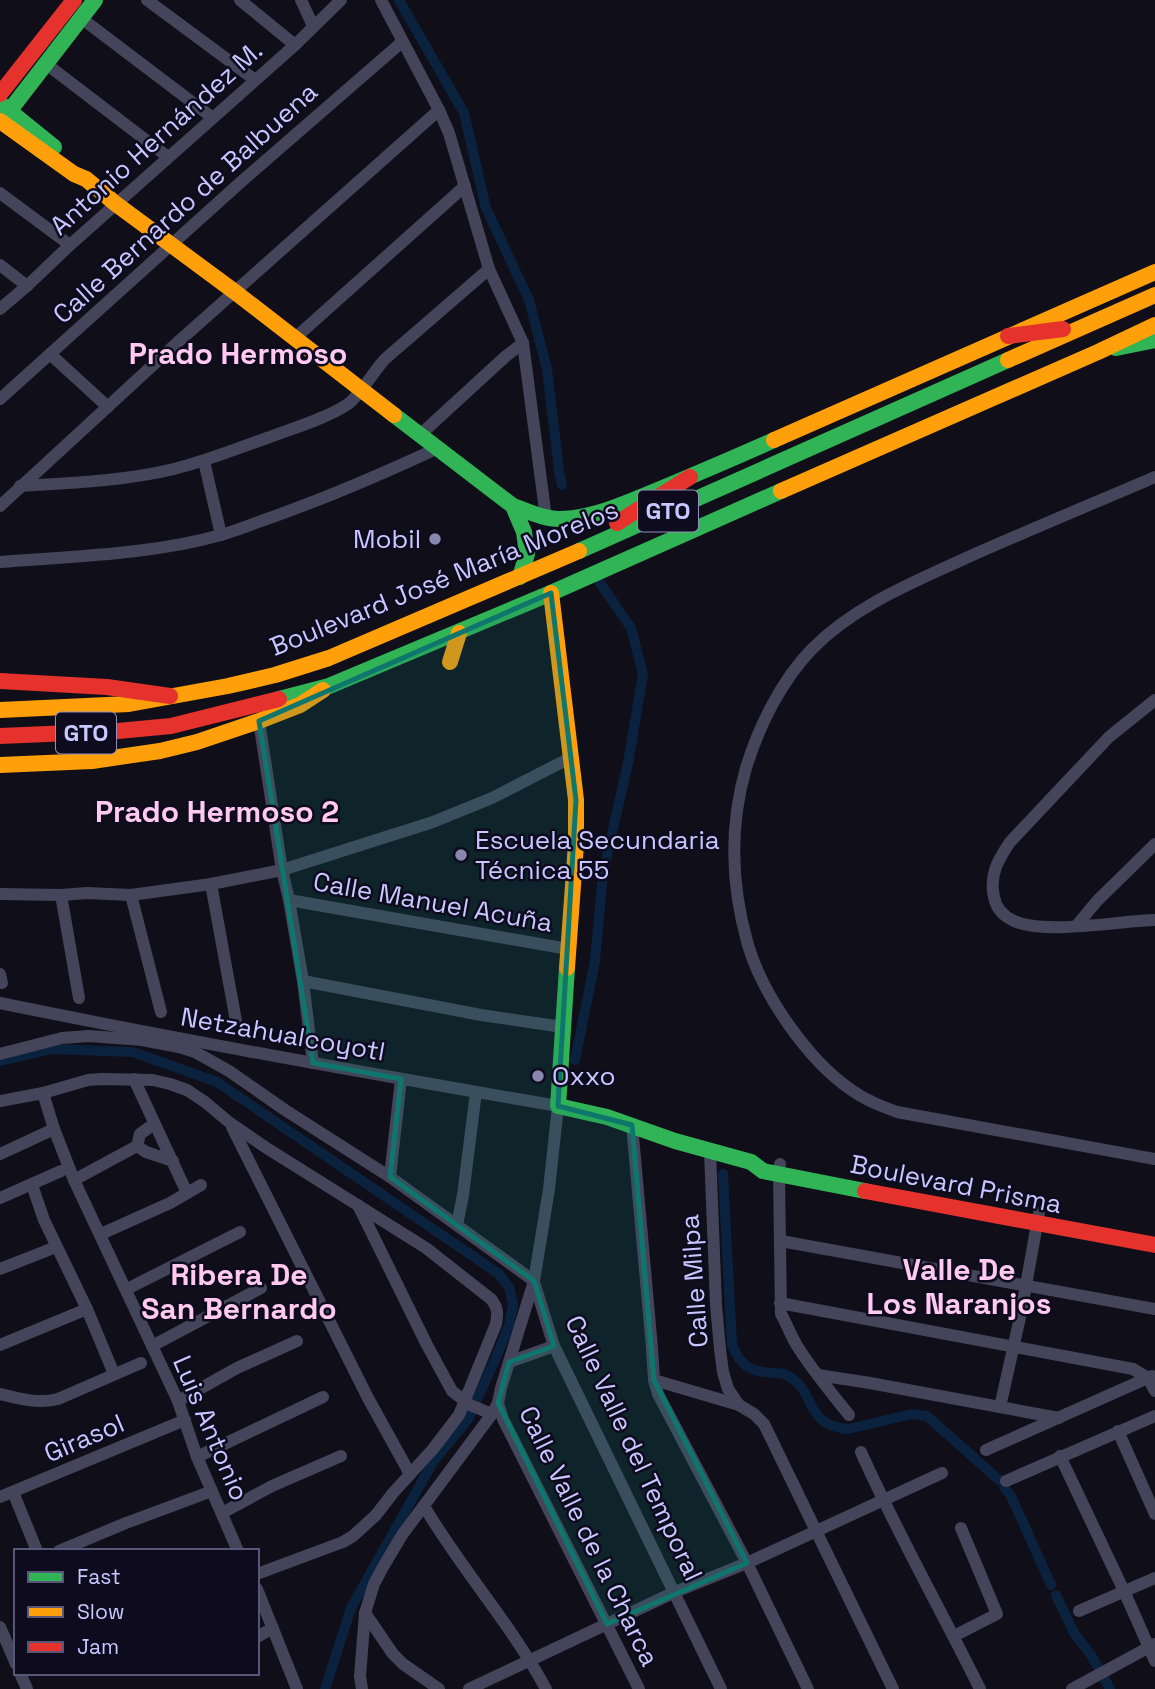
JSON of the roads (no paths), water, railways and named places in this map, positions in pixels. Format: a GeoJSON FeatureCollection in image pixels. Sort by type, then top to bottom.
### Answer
{"type":"FeatureCollection","features":[{"type":"Feature","properties":{"kind":"street"},"geometry":{"type":"LineString","coordinates":[[0,94],[74,0]]}},
{"type":"Feature","properties":{"kind":"street"},"geometry":{"type":"LineString","coordinates":[[95,0],[2,116],[76,166],[86,179],[116,204],[513,506],[524,532],[527,554],[520,577]]}},
{"type":"Feature","properties":{"kind":"street"},"geometry":{"type":"LineString","coordinates":[[147,0],[255,80]]}},
{"type":"Feature","properties":{"kind":"street"},"geometry":{"type":"LineString","coordinates":[[240,0],[295,45]]}},
{"type":"Feature","properties":{"kind":"street"},"geometry":{"type":"LineString","coordinates":[[301,0],[313,26]]}},
{"type":"Feature","properties":{"kind":"street","name":"Antonio Hernández M."},"geometry":{"type":"LineString","coordinates":[[0,309],[295,45],[341,0]]}},
{"type":"Feature","properties":{"kind":"street"},"geometry":{"type":"LineString","coordinates":[[381,0],[449,134],[489,269],[523,343],[546,518]]}},
{"type":"Feature","properties":{"kind":"street"},"geometry":{"type":"LineString","coordinates":[[81,18],[213,118]]}},
{"type":"Feature","properties":{"kind":"street","name":"Calle Bernardo de Balbuena"},"geometry":{"type":"LineString","coordinates":[[0,399],[402,41]]}},
{"type":"Feature","properties":{"kind":"street"},"geometry":{"type":"LineString","coordinates":[[45,63],[168,157]]}},
{"type":"Feature","properties":{"kind":"street"},"geometry":{"type":"LineString","coordinates":[[0,506],[178,342],[439,110]]}},
{"type":"Feature","properties":{"kind":"street"},"geometry":{"type":"LineString","coordinates":[[295,338],[465,187]]}},
{"type":"Feature","properties":{"kind":"street"},"geometry":{"type":"LineString","coordinates":[[0,193],[70,245]]}},
{"type":"Feature","properties":{"kind":"street"},"geometry":{"type":"LineString","coordinates":[[0,265],[27,286]]}},
{"type":"Feature","properties":{"kind":"street"},"geometry":{"type":"LineString","coordinates":[[20,486],[89,482],[172,470],[303,425],[342,407],[357,396],[385,359],[489,269]]}},
{"type":"Feature","properties":{"kind":"street","name":"Boulevard José María Morelos"},"geometry":{"type":"LineString","coordinates":[[513,506],[546,518],[560,519],[602,512],[690,477],[1155,272]]}},
{"type":"Feature","properties":{"kind":"street","name":"Boulevard José María Morelos"},"geometry":{"type":"LineString","coordinates":[[0,710],[129,704],[275,676],[305,666],[520,577],[1155,295]]}},
{"type":"Feature","properties":{"kind":"street"},"geometry":{"type":"LineString","coordinates":[[1008,337],[1088,325]]}},
{"type":"Feature","properties":{"kind":"street","name":"Boulevard José María Morelos"},"geometry":{"type":"LineString","coordinates":[[330,687],[551,593],[1155,325]]}},
{"type":"Feature","properties":{"kind":"street"},"geometry":{"type":"LineString","coordinates":[[1098,352],[1155,340]]}},
{"type":"Feature","properties":{"kind":"street"},"geometry":{"type":"LineString","coordinates":[[421,434],[523,343]]}},
{"type":"Feature","properties":{"kind":"street"},"geometry":{"type":"LineString","coordinates":[[50,354],[108,407]]}},
{"type":"Feature","properties":{"kind":"street"},"geometry":{"type":"LineString","coordinates":[[0,562],[127,552],[221,535],[356,485],[438,448]]}},
{"type":"Feature","properties":{"kind":"street"},"geometry":{"type":"LineString","coordinates":[[204,461],[221,535]]}},
{"type":"Feature","properties":{"kind":"street"},"geometry":{"type":"LineString","coordinates":[[558,560],[690,477]]}},
{"type":"Feature","properties":{"kind":"street"},"geometry":{"type":"LineString","coordinates":[[1155,477],[883,597],[839,626],[812,649],[788,678],[769,710],[751,751],[734,829],[734,862],[740,919],[751,957],[770,997],[794,1032],[823,1067],[849,1089],[875,1104],[897,1112],[1155,1159]]}},
{"type":"Feature","properties":{"kind":"street","name":"Calle Valle del Temporal"},"geometry":{"type":"LineString","coordinates":[[551,593],[572,757],[576,844],[558,1106],[549,1189],[534,1281],[554,1346],[721,1689]]}},
{"type":"Feature","properties":{"kind":"street"},"geometry":{"type":"LineString","coordinates":[[450,662],[459,633]]}},
{"type":"Feature","properties":{"kind":"street"},"geometry":{"type":"LineString","coordinates":[[0,681],[93,685],[136,689],[170,696]]}},
{"type":"Feature","properties":{"kind":"street"},"geometry":{"type":"LineString","coordinates":[[0,765],[92,761],[160,751],[197,742],[258,721],[300,705],[330,687]]}},
{"type":"Feature","properties":{"kind":"street","name":"GTO"},"geometry":{"type":"LineString","coordinates":[[0,736],[171,726],[330,687]]}},
{"type":"Feature","properties":{"kind":"street"},"geometry":{"type":"LineString","coordinates":[[1155,700],[1109,737],[1010,842],[993,872],[992,886],[995,905],[1003,915],[1029,925],[1048,927],[1155,920]]}},
{"type":"Feature","properties":{"kind":"street"},"geometry":{"type":"LineString","coordinates":[[258,721],[303,981],[313,1063]]}},
{"type":"Feature","properties":{"kind":"street"},"geometry":{"type":"LineString","coordinates":[[0,894],[131,895],[211,884],[282,870],[433,822],[492,798],[572,757]]}},
{"type":"Feature","properties":{"kind":"street"},"geometry":{"type":"LineString","coordinates":[[1077,925],[1097,901],[1155,844]]}},
{"type":"Feature","properties":{"kind":"street"},"geometry":{"type":"LineString","coordinates":[[211,884],[236,1021]]}},
{"type":"Feature","properties":{"kind":"street"},"geometry":{"type":"LineString","coordinates":[[61,895],[79,998]]}},
{"type":"Feature","properties":{"kind":"street"},"geometry":{"type":"LineString","coordinates":[[131,895],[161,1012]]}},
{"type":"Feature","properties":{"kind":"street","name":"Calle Manuel Acuña"},"geometry":{"type":"LineString","coordinates":[[289,900],[568,949]]}},
{"type":"Feature","properties":{"kind":"street"},"geometry":{"type":"LineString","coordinates":[[303,981],[481,1015],[563,1027]]}},
{"type":"Feature","properties":{"kind":"street","name":"Netzahualcoyotl"},"geometry":{"type":"LineString","coordinates":[[0,1003],[73,1019],[558,1106]]}},
{"type":"Feature","properties":{"kind":"street"},"geometry":{"type":"LineString","coordinates":[[0,1054],[62,1038],[89,1035],[142,1040],[187,1049],[210,1059],[390,1177],[534,1281],[495,1408],[424,1506],[383,1567],[372,1590],[365,1613],[360,1676],[362,1689]]}},
{"type":"Feature","properties":{"kind":"street"},"geometry":{"type":"LineString","coordinates":[[0,1101],[102,1079],[153,1080],[187,1090],[230,1123],[426,1248],[497,1306],[496,1324],[459,1415],[376,1515],[354,1536],[343,1542],[259,1573]]}},
{"type":"Feature","properties":{"kind":"street"},"geometry":{"type":"LineString","coordinates":[[134,1079],[187,1193]]}},
{"type":"Feature","properties":{"kind":"street"},"geometry":{"type":"LineString","coordinates":[[390,1177],[401,1079]]}},
{"type":"Feature","properties":{"kind":"street"},"geometry":{"type":"LineString","coordinates":[[457,1225],[476,1092]]}},
{"type":"Feature","properties":{"kind":"street","name":"Luis Antonio"},"geometry":{"type":"LineString","coordinates":[[43,1093],[74,1180],[178,1401],[197,1457],[237,1549]]}},
{"type":"Feature","properties":{"kind":"street","name":"Boulevard Prisma"},"geometry":{"type":"LineString","coordinates":[[558,1106],[586,1111],[675,1141],[751,1162],[766,1161],[779,1169],[1039,1219],[1155,1245]]}},
{"type":"Feature","properties":{"kind":"street"},"geometry":{"type":"LineString","coordinates":[[230,1123],[368,1398],[410,1474]]}},
{"type":"Feature","properties":{"kind":"street"},"geometry":{"type":"LineString","coordinates":[[74,1180],[136,1146],[140,1134],[154,1124]]}},
{"type":"Feature","properties":{"kind":"street"},"geometry":{"type":"LineString","coordinates":[[632,1125],[654,1380],[658,1394],[747,1563],[808,1689]]}},
{"type":"Feature","properties":{"kind":"street"},"geometry":{"type":"LineString","coordinates":[[0,1154],[54,1129]]}},
{"type":"Feature","properties":{"kind":"street"},"geometry":{"type":"LineString","coordinates":[[136,1146],[173,1161]]}},
{"type":"Feature","properties":{"kind":"street","name":"Calle Milpa"},"geometry":{"type":"LineString","coordinates":[[710,1151],[720,1349],[728,1389],[739,1405]]}},
{"type":"Feature","properties":{"kind":"street"},"geometry":{"type":"LineString","coordinates":[[779,1169],[781,1314],[789,1333],[849,1415]]}},
{"type":"Feature","properties":{"kind":"street"},"geometry":{"type":"LineString","coordinates":[[0,1198],[61,1171]]}},
{"type":"Feature","properties":{"kind":"street"},"geometry":{"type":"LineString","coordinates":[[32,1185],[44,1220],[87,1309],[114,1374]]}},
{"type":"Feature","properties":{"kind":"street"},"geometry":{"type":"LineString","coordinates":[[101,1234],[170,1203],[201,1185]]}},
{"type":"Feature","properties":{"kind":"street"},"geometry":{"type":"LineString","coordinates":[[358,1205],[452,1391],[477,1409],[495,1408]]}},
{"type":"Feature","properties":{"kind":"street"},"geometry":{"type":"LineString","coordinates":[[1000,1407],[1039,1219]]}},
{"type":"Feature","properties":{"kind":"street","name":"Boulevard Prisma"},"geometry":{"type":"LineString","coordinates":[[1039,1219],[1155,1234]]}},
{"type":"Feature","properties":{"kind":"street"},"geometry":{"type":"LineString","coordinates":[[127,1289],[240,1232]]}},
{"type":"Feature","properties":{"kind":"street"},"geometry":{"type":"LineString","coordinates":[[781,1241],[1155,1309]]}},
{"type":"Feature","properties":{"kind":"street"},"geometry":{"type":"LineString","coordinates":[[0,1269],[57,1247]]}},
{"type":"Feature","properties":{"kind":"street"},"geometry":{"type":"LineString","coordinates":[[152,1346],[261,1288]]}},
{"type":"Feature","properties":{"kind":"street"},"geometry":{"type":"LineString","coordinates":[[780,1303],[1133,1369],[1152,1376]]}},
{"type":"Feature","properties":{"kind":"street"},"geometry":{"type":"LineString","coordinates":[[0,1345],[87,1309]]}},
{"type":"Feature","properties":{"kind":"street"},"geometry":{"type":"LineString","coordinates":[[178,1401],[237,1368],[297,1341]]}},
{"type":"Feature","properties":{"kind":"street"},"geometry":{"type":"LineString","coordinates":[[509,1362],[554,1346]]}},
{"type":"Feature","properties":{"kind":"street"},"geometry":{"type":"LineString","coordinates":[[0,1394],[33,1402],[45,1402],[58,1399],[141,1363]]}},
{"type":"Feature","properties":{"kind":"street"},"geometry":{"type":"LineString","coordinates":[[818,1376],[1059,1418]]}},
{"type":"Feature","properties":{"kind":"street"},"geometry":{"type":"LineString","coordinates":[[1152,1376],[1155,1391]]}},
{"type":"Feature","properties":{"kind":"street"},"geometry":{"type":"LineString","coordinates":[[986,1450],[1152,1376]]}},
{"type":"Feature","properties":{"kind":"street"},"geometry":{"type":"LineString","coordinates":[[654,1380],[739,1405],[764,1424],[893,1689]]}},
{"type":"Feature","properties":{"kind":"street"},"geometry":{"type":"LineString","coordinates":[[197,1457],[323,1397]]}},
{"type":"Feature","properties":{"kind":"street","name":"Calle Valle de la Charca"},"geometry":{"type":"LineString","coordinates":[[495,1408],[503,1419],[639,1689]]}},
{"type":"Feature","properties":{"kind":"street"},"geometry":{"type":"LineString","coordinates":[[1006,1481],[1155,1416]]}},
{"type":"Feature","properties":{"kind":"street","name":"Girasol"},"geometry":{"type":"LineString","coordinates":[[6,1495],[185,1420]]}},
{"type":"Feature","properties":{"kind":"street"},"geometry":{"type":"LineString","coordinates":[[1118,1431],[1155,1514]]}},
{"type":"Feature","properties":{"kind":"street"},"geometry":{"type":"LineString","coordinates":[[861,1452],[911,1557],[980,1689]]}},
{"type":"Feature","properties":{"kind":"street"},"geometry":{"type":"LineString","coordinates":[[222,1513],[272,1486],[341,1456]]}},
{"type":"Feature","properties":{"kind":"street"},"geometry":{"type":"LineString","coordinates":[[1060,1456],[1152,1646],[1155,1661]]}},
{"type":"Feature","properties":{"kind":"street"},"geometry":{"type":"LineString","coordinates":[[469,1689],[675,1592],[747,1563],[942,1473]]}},
{"type":"Feature","properties":{"kind":"street"},"geometry":{"type":"LineString","coordinates":[[64,1549],[212,1491]]}},
{"type":"Feature","properties":{"kind":"street"},"geometry":{"type":"LineString","coordinates":[[6,1495],[36,1549]]}},
{"type":"Feature","properties":{"kind":"street"},"geometry":{"type":"LineString","coordinates":[[424,1506],[440,1534],[530,1659],[546,1689]]}},
{"type":"Feature","properties":{"kind":"street"},"geometry":{"type":"LineString","coordinates":[[954,1636],[997,1615],[961,1528]]}},
{"type":"Feature","properties":{"kind":"street"},"geometry":{"type":"LineString","coordinates":[[1079,1611],[1155,1578]]}},
{"type":"Feature","properties":{"kind":"street"},"geometry":{"type":"LineString","coordinates":[[259,1594],[297,1689]]}},
{"type":"Feature","properties":{"kind":"street"},"geometry":{"type":"LineString","coordinates":[[365,1613],[393,1654],[439,1689]]}},
{"type":"Feature","properties":{"kind":"street"},"geometry":{"type":"LineString","coordinates":[[0,1627],[9,1652]]}},
{"type":"Feature","properties":{"kind":"street"},"geometry":{"type":"LineString","coordinates":[[259,1635],[273,1628]]}},
{"type":"Feature","properties":{"kind":"street"},"geometry":{"type":"LineString","coordinates":[[1072,1689],[1152,1646]]}},
{"type":"Feature","properties":{"kind":"waterway"},"geometry":{"type":"LineString","coordinates":[[399,0],[464,113],[486,208],[529,300],[547,369],[562,485]]}},
{"type":"Feature","properties":{"kind":"waterway"},"geometry":{"type":"LineString","coordinates":[[575,1060],[595,961],[603,873],[628,763],[643,674],[631,628],[600,583]]}},
{"type":"Feature","properties":{"kind":"waterway"},"geometry":{"type":"LineString","coordinates":[[0,1061],[52,1049],[133,1052],[217,1082],[499,1274],[509,1287],[513,1304],[509,1326],[469,1418],[433,1462],[351,1608],[325,1689]]}},
{"type":"Feature","properties":{"kind":"waterway"},"geometry":{"type":"LineString","coordinates":[[723,1174],[732,1345],[739,1359],[753,1370],[788,1376],[804,1392],[817,1415],[834,1426],[848,1429],[912,1414],[927,1416],[999,1480]]}},
{"type":"Feature","properties":{"kind":"waterway"},"geometry":{"type":"LineString","coordinates":[[1004,1487],[1011,1496],[1051,1585]]}},
{"type":"Feature","properties":{"kind":"waterway"},"geometry":{"type":"LineString","coordinates":[[1056,1595],[1074,1633],[1091,1655],[1110,1689]]}},
{"type":"Feature","properties":{"kind":"place","name":"Mobil"},"geometry":{"type":"Point","coordinates":[435,539]}},
{"type":"Feature","properties":{"kind":"place","name":"Escuela Secundaria Técnica 55"},"geometry":{"type":"Point","coordinates":[461,855]}},
{"type":"Feature","properties":{"kind":"place","name":"Oxxo"},"geometry":{"type":"Point","coordinates":[538,1076]}},
{"type":"Feature","properties":{"kind":"district","name":"Prado Hermoso"},"geometry":{"type":"Point","coordinates":[238,354]}},
{"type":"Feature","properties":{"kind":"district","name":"Prado Hermoso 2"},"geometry":{"type":"Point","coordinates":[217,812]}},
{"type":"Feature","properties":{"kind":"district","name":"Valle De Los Naranjos"},"geometry":{"type":"Point","coordinates":[959,1287]}},
{"type":"Feature","properties":{"kind":"district","name":"Ribera De San Bernardo"},"geometry":{"type":"Point","coordinates":[239,1292]}}]}
